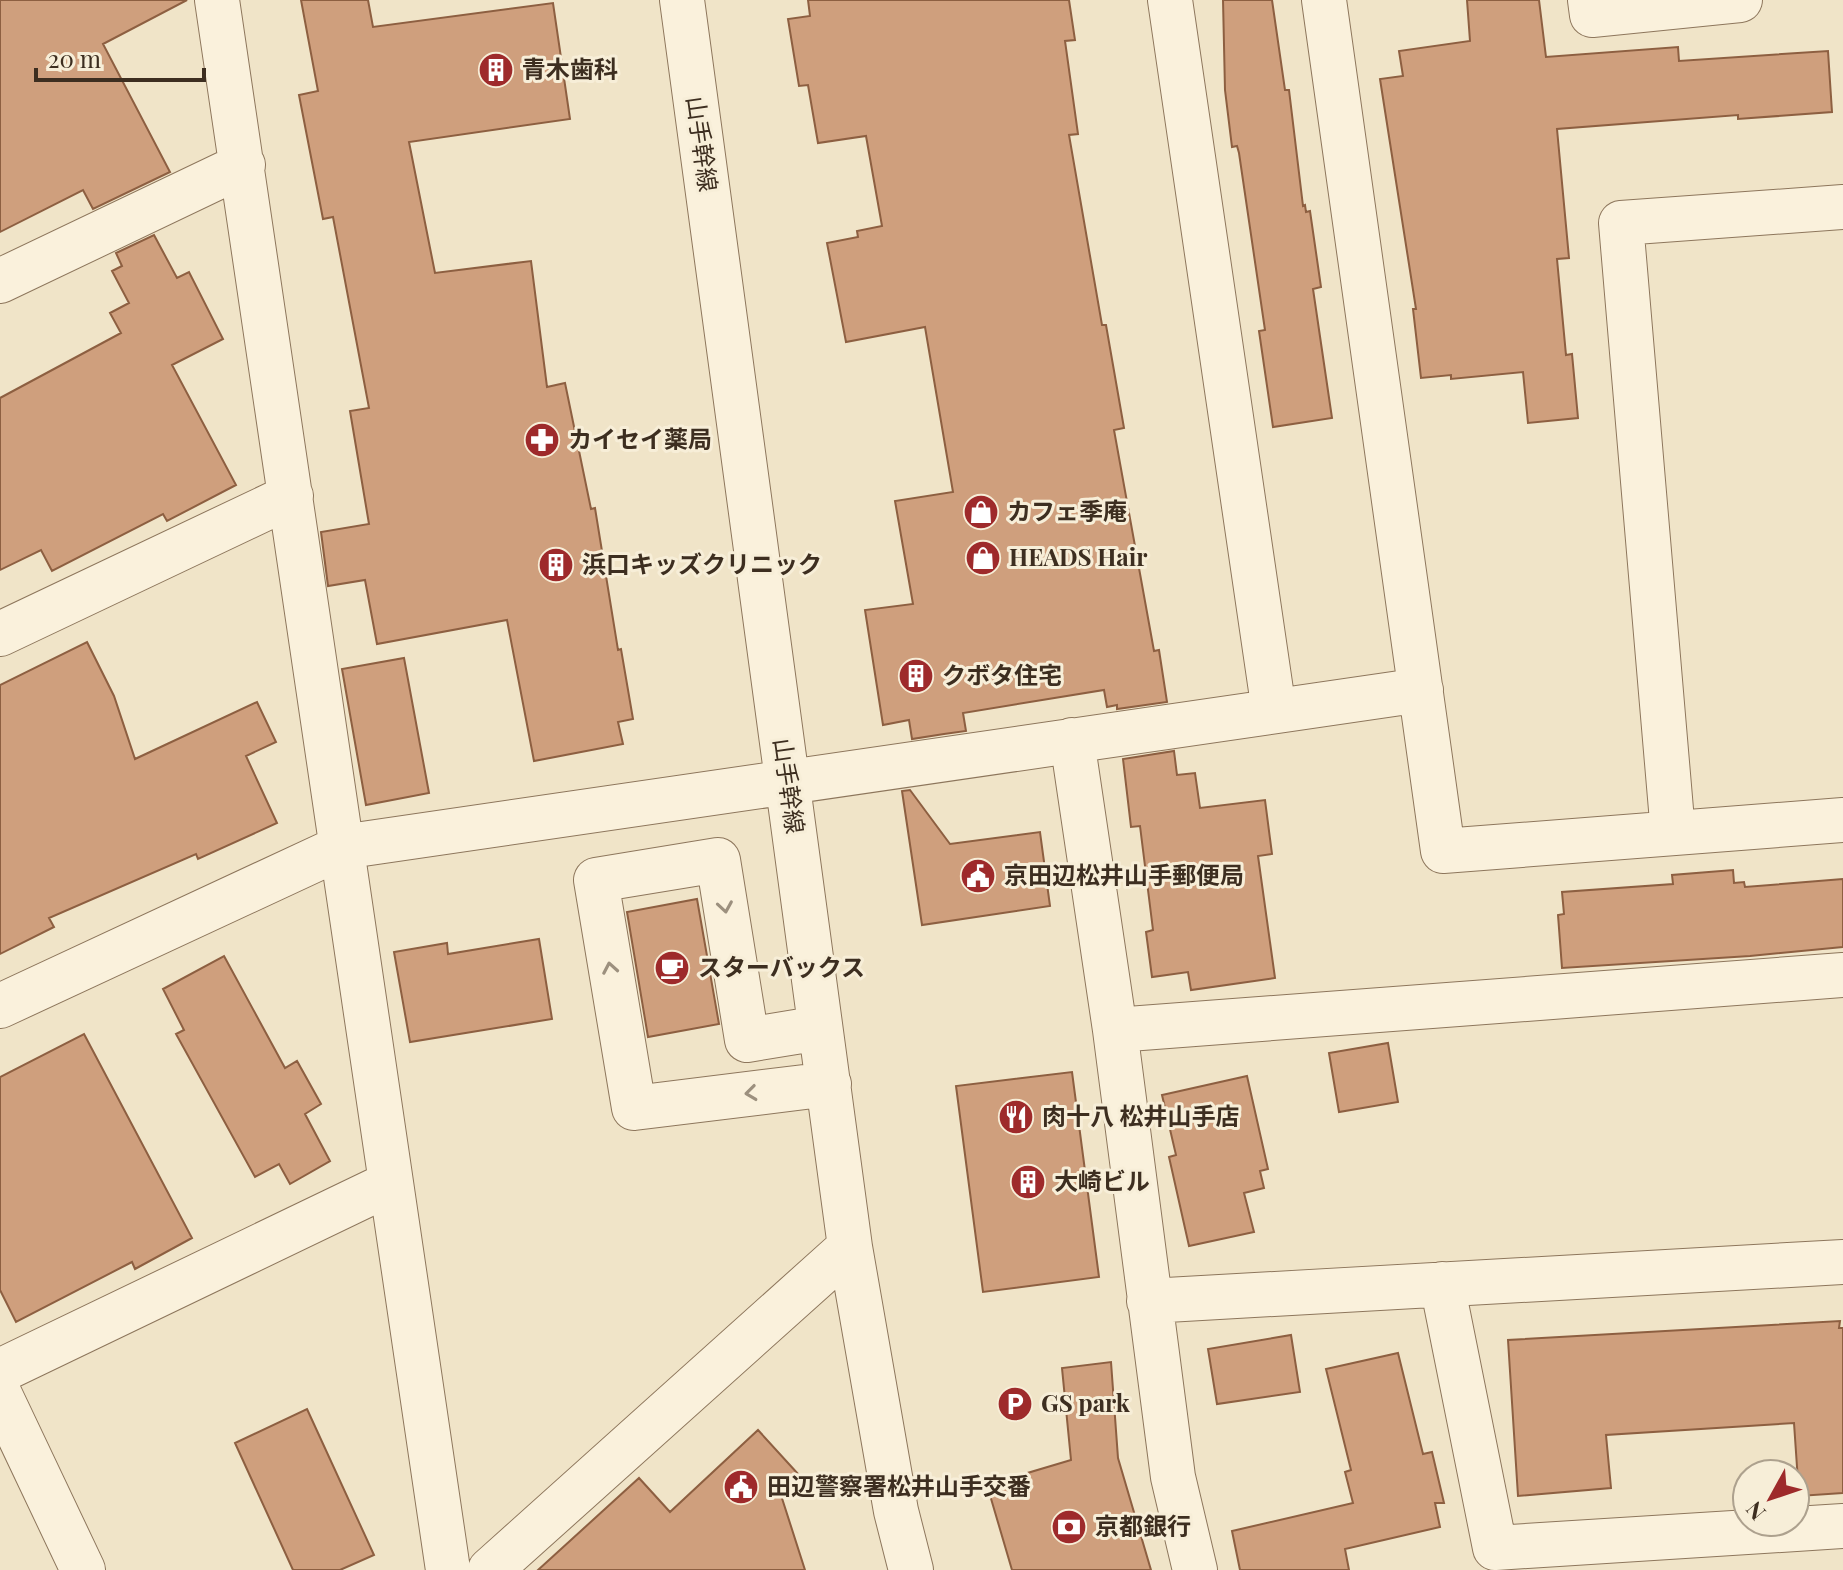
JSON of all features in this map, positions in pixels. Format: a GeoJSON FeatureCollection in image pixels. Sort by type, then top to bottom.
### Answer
{"type":"FeatureCollection","features":[{"type":"Feature","properties":{"kind":"street"},"geometry":{"type":"LineString","coordinates":[[217,0],[448,1570]]}},
{"type":"Feature","properties":{"kind":"street","name":"山手幹線"},"geometry":{"type":"LineString","coordinates":[[682,0],[850,1247],[896,1511],[911,1570]]}},
{"type":"Feature","properties":{"kind":"street"},"geometry":{"type":"LineString","coordinates":[[1170,0],[1274,711]]}},
{"type":"Feature","properties":{"kind":"street"},"geometry":{"type":"LineString","coordinates":[[1324,0],[1443,851],[1843,820]]}},
{"type":"Feature","properties":{"kind":"street"},"geometry":{"type":"LineString","coordinates":[[1590,0],[1592,15],[1740,0]]}},
{"type":"Feature","properties":{"kind":"street"},"geometry":{"type":"LineString","coordinates":[[0,281],[243,165]]}},
{"type":"Feature","properties":{"kind":"street"},"geometry":{"type":"LineString","coordinates":[[1673,833],[1621,223],[1843,207]]}},
{"type":"Feature","properties":{"kind":"street"},"geometry":{"type":"LineString","coordinates":[[0,634],[291,496]]}},
{"type":"Feature","properties":{"kind":"street"},"geometry":{"type":"LineString","coordinates":[[0,1006],[342,847],[1421,690]]}},
{"type":"Feature","properties":{"kind":"street"},"geometry":{"type":"LineString","coordinates":[[1072,740],[1115,1030],[1173,1477],[1195,1570]]}},
{"type":"Feature","properties":{"kind":"street"},"geometry":{"type":"LineString","coordinates":[[820,1028],[747,1040],[718,860],[596,880],[634,1108],[829,1084]]}},
{"type":"Feature","properties":{"kind":"street"},"geometry":{"type":"LineString","coordinates":[[1115,1030],[1843,975]]}},
{"type":"Feature","properties":{"kind":"street"},"geometry":{"type":"LineString","coordinates":[[0,1371],[391,1183]]}},
{"type":"Feature","properties":{"kind":"street"},"geometry":{"type":"LineString","coordinates":[[490,1570],[850,1247]]}},
{"type":"Feature","properties":{"kind":"street"},"geometry":{"type":"LineString","coordinates":[[1149,1301],[1843,1262]]}},
{"type":"Feature","properties":{"kind":"street"},"geometry":{"type":"LineString","coordinates":[[1442,1284],[1495,1548],[1843,1526]]}},
{"type":"Feature","properties":{"kind":"street"},"geometry":{"type":"LineString","coordinates":[[0,1395],[83,1570]]}},
{"type":"Feature","properties":{"kind":"building"},"geometry":{"type":"Polygon","coordinates":[[[0,0],[187,0],[103,44],[170,172],[93,209],[83,190],[0,232],[0,0]]]}},
{"type":"Feature","properties":{"kind":"building"},"geometry":{"type":"Polygon","coordinates":[[[301,0],[368,0],[373,27],[553,3],[570,119],[409,142],[435,273],[531,261],[547,387],[565,383],[591,509],[595,508],[618,650],[621,649],[633,719],[618,722],[623,744],[534,761],[507,620],[377,644],[365,580],[328,586],[321,532],[369,524],[350,411],[369,408],[333,217],[323,219],[299,95],[318,91],[301,0]]]}},
{"type":"Feature","properties":{"kind":"building"},"geometry":{"type":"Polygon","coordinates":[[[808,0],[1069,0],[1075,40],[1065,41],[1078,134],[1069,135],[1102,325],[1106,325],[1124,428],[1114,430],[1154,651],[1159,650],[1167,702],[1117,709],[1117,705],[1107,707],[1104,690],[963,713],[966,731],[912,739],[909,720],[883,725],[865,610],[913,604],[895,501],[953,492],[925,327],[846,342],[827,243],[858,237],[857,231],[882,226],[866,136],[818,143],[808,85],[799,86],[788,19],[810,16],[808,0]]]}},
{"type":"Feature","properties":{"kind":"building"},"geometry":{"type":"Polygon","coordinates":[[[1223,0],[1272,0],[1285,90],[1289,90],[1303,206],[1306,212],[1310,211],[1321,287],[1313,289],[1332,418],[1273,427],[1259,331],[1265,330],[1239,153],[1237,146],[1232,147],[1225,90],[1223,0]]]}},
{"type":"Feature","properties":{"kind":"building"},"geometry":{"type":"Polygon","coordinates":[[[1467,0],[1539,0],[1546,57],[1678,47],[1679,61],[1828,51],[1832,112],[1738,119],[1738,115],[1557,129],[1569,258],[1557,259],[1566,355],[1572,354],[1578,418],[1528,423],[1523,372],[1451,379],[1451,375],[1421,378],[1413,309],[1416,309],[1380,79],[1403,76],[1399,51],[1470,41],[1467,0]]]}},
{"type":"Feature","properties":{"kind":"building"},"geometry":{"type":"Polygon","coordinates":[[[154,235],[177,278],[189,272],[223,339],[172,365],[236,485],[167,521],[163,514],[52,571],[41,550],[0,570],[0,398],[121,333],[110,313],[129,303],[112,271],[122,266],[116,253],[154,235]]]}},
{"type":"Feature","properties":{"kind":"building"},"geometry":{"type":"Polygon","coordinates":[[[87,642],[114,696],[135,759],[257,702],[276,742],[246,756],[277,823],[198,859],[196,854],[49,918],[54,927],[0,954],[0,685],[87,642]]]}},
{"type":"Feature","properties":{"kind":"building"},"geometry":{"type":"Polygon","coordinates":[[[404,658],[429,793],[366,805],[342,669],[404,658]]]}},
{"type":"Feature","properties":{"kind":"building"},"geometry":{"type":"Polygon","coordinates":[[[1174,751],[1177,775],[1195,773],[1200,808],[1265,800],[1272,854],[1258,856],[1275,978],[1191,990],[1188,972],[1152,977],[1146,932],[1153,930],[1140,826],[1131,827],[1123,759],[1174,751]]]}},
{"type":"Feature","properties":{"kind":"building"},"geometry":{"type":"Polygon","coordinates":[[[910,790],[950,844],[1040,832],[1050,906],[922,925],[902,791],[910,790]]]}},
{"type":"Feature","properties":{"kind":"building"},"geometry":{"type":"Polygon","coordinates":[[[1733,870],[1734,883],[1744,882],[1745,887],[1843,879],[1843,947],[1562,968],[1558,915],[1564,914],[1562,892],[1673,884],[1672,875],[1733,870]]]}},
{"type":"Feature","properties":{"kind":"building","name":"スターバックス"},"geometry":{"type":"Polygon","coordinates":[[[697,899],[719,1024],[648,1037],[627,912],[697,899]]]}},
{"type":"Feature","properties":{"kind":"building"},"geometry":{"type":"Polygon","coordinates":[[[539,939],[552,1019],[410,1042],[394,952],[447,943],[448,954],[539,939]]]}},
{"type":"Feature","properties":{"kind":"building"},"geometry":{"type":"Polygon","coordinates":[[[224,956],[285,1068],[297,1061],[321,1104],[305,1114],[330,1161],[290,1184],[279,1164],[255,1177],[176,1034],[184,1030],[163,989],[224,956]]]}},
{"type":"Feature","properties":{"kind":"building"},"geometry":{"type":"Polygon","coordinates":[[[84,1034],[192,1238],[135,1269],[132,1262],[16,1322],[0,1290],[0,1077],[84,1034]]]}},
{"type":"Feature","properties":{"kind":"building"},"geometry":{"type":"Polygon","coordinates":[[[1388,1043],[1398,1102],[1339,1112],[1329,1053],[1388,1043]]]}},
{"type":"Feature","properties":{"kind":"building","name":"大崎ビル"},"geometry":{"type":"Polygon","coordinates":[[[1072,1072],[1099,1277],[983,1292],[956,1086],[1072,1072]]]}},
{"type":"Feature","properties":{"kind":"building"},"geometry":{"type":"Polygon","coordinates":[[[1247,1076],[1268,1169],[1260,1171],[1264,1188],[1244,1193],[1254,1232],[1189,1246],[1169,1157],[1176,1155],[1162,1095],[1247,1076]]]}},
{"type":"Feature","properties":{"kind":"building"},"geometry":{"type":"Polygon","coordinates":[[[1840,1321],[1839,1328],[1843,1328],[1843,1493],[1811,1495],[1811,1458],[1796,1458],[1794,1423],[1606,1435],[1611,1488],[1518,1496],[1508,1340],[1840,1321]]]}},
{"type":"Feature","properties":{"kind":"building"},"geometry":{"type":"Polygon","coordinates":[[[1291,1335],[1300,1392],[1217,1404],[1208,1349],[1291,1335]]]}},
{"type":"Feature","properties":{"kind":"building"},"geometry":{"type":"Polygon","coordinates":[[[1398,1353],[1423,1454],[1432,1452],[1444,1503],[1435,1503],[1440,1527],[1345,1549],[1349,1570],[1240,1570],[1232,1531],[1353,1503],[1345,1472],[1351,1470],[1326,1369],[1398,1353]]]}},
{"type":"Feature","properties":{"kind":"building","name":"京都銀行"},"geometry":{"type":"Polygon","coordinates":[[[1111,1362],[1118,1458],[1151,1570],[1012,1570],[987,1485],[1071,1460],[1062,1368],[1111,1362]]]}},
{"type":"Feature","properties":{"kind":"building"},"geometry":{"type":"Polygon","coordinates":[[[307,1409],[374,1555],[340,1570],[293,1570],[235,1443],[307,1409]]]}},
{"type":"Feature","properties":{"kind":"building"},"geometry":{"type":"Polygon","coordinates":[[[758,1430],[799,1475],[780,1492],[805,1570],[538,1570],[639,1478],[670,1512],[758,1430]]]}},
{"type":"Feature","properties":{"kind":"place","name":"青木歯科"},"geometry":{"type":"Point","coordinates":[496,70]}},
{"type":"Feature","properties":{"kind":"place","name":"カイセイ薬局"},"geometry":{"type":"Point","coordinates":[542,440]}},
{"type":"Feature","properties":{"kind":"place","name":"カフェ季庵"},"geometry":{"type":"Point","coordinates":[981,512]}},
{"type":"Feature","properties":{"kind":"place","name":"HEADS Hair"},"geometry":{"type":"Point","coordinates":[983,558]}},
{"type":"Feature","properties":{"kind":"place","name":"浜口キッズクリニック"},"geometry":{"type":"Point","coordinates":[556,565]}},
{"type":"Feature","properties":{"kind":"place","name":"クボタ住宅"},"geometry":{"type":"Point","coordinates":[916,676]}},
{"type":"Feature","properties":{"kind":"place","name":"京田辺松井山手郵便局"},"geometry":{"type":"Point","coordinates":[978,876]}},
{"type":"Feature","properties":{"kind":"place","name":"スターバックス"},"geometry":{"type":"Point","coordinates":[672,968]}},
{"type":"Feature","properties":{"kind":"place","name":"肉十八 松井山手店"},"geometry":{"type":"Point","coordinates":[1016,1117]}},
{"type":"Feature","properties":{"kind":"place","name":"大崎ビル"},"geometry":{"type":"Point","coordinates":[1028,1182]}},
{"type":"Feature","properties":{"kind":"place","name":"GS park"},"geometry":{"type":"Point","coordinates":[1015,1404]}},
{"type":"Feature","properties":{"kind":"place","name":"田辺警察署松井山手交番"},"geometry":{"type":"Point","coordinates":[741,1487]}},
{"type":"Feature","properties":{"kind":"place","name":"京都銀行"},"geometry":{"type":"Point","coordinates":[1069,1527]}}]}
